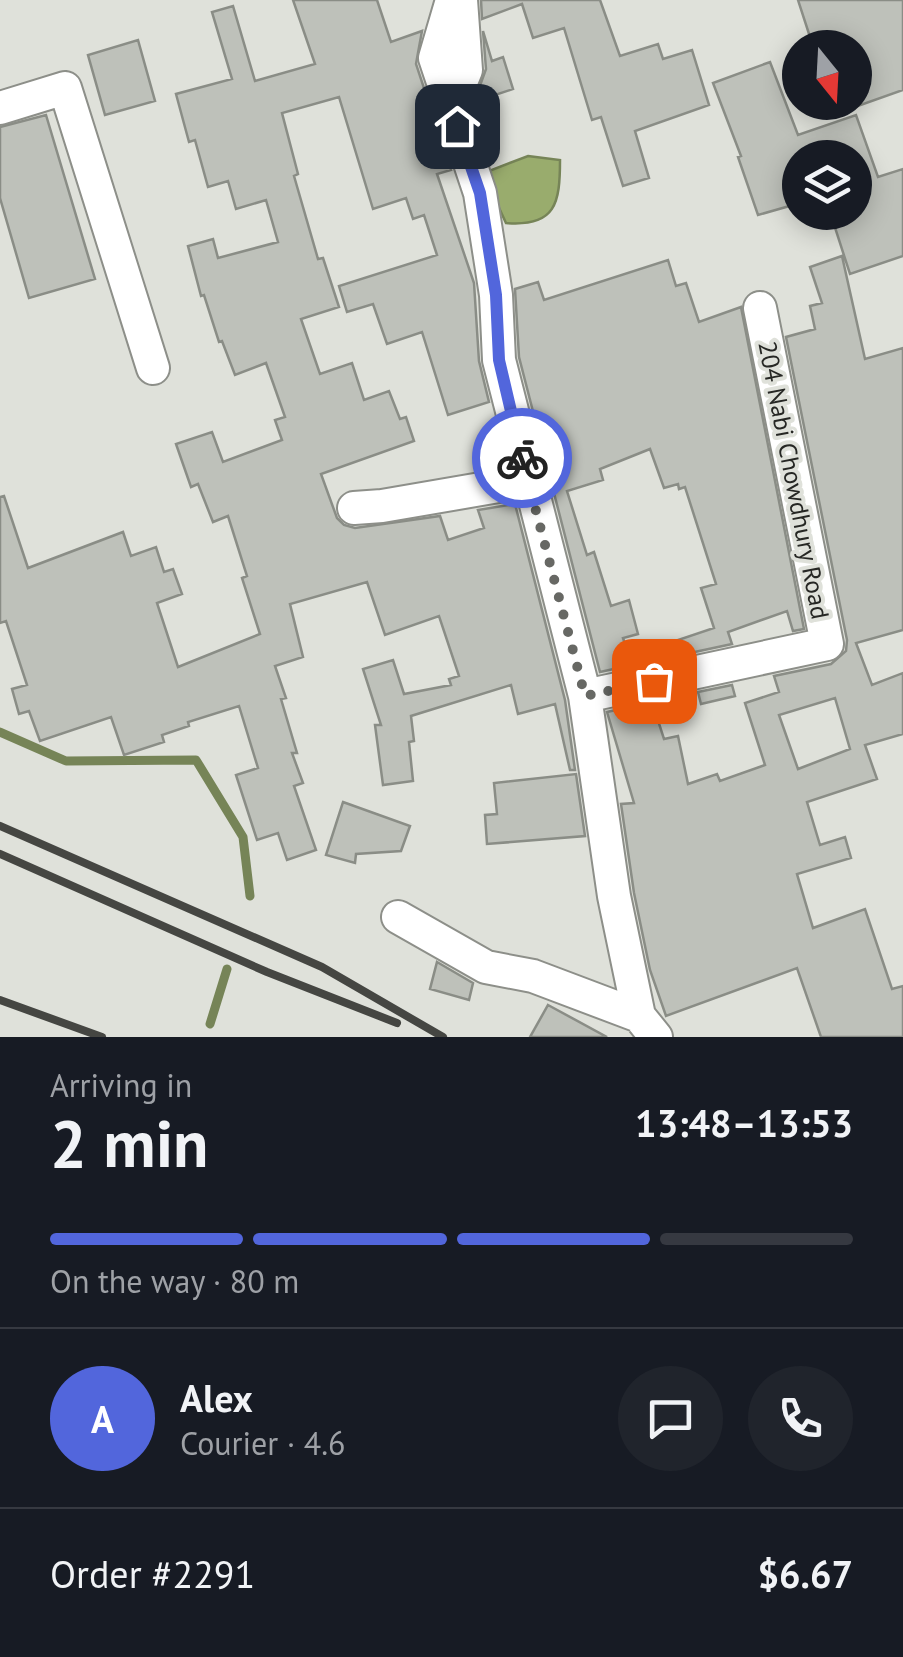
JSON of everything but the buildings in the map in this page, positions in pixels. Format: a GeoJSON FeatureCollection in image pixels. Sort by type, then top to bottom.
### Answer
{"type":"FeatureCollection","features":[{"type":"Feature","properties":{"kind":"street"},"geometry":{"type":"LineString","coordinates":[[452,0],[435,58],[480,193],[496,295],[499,360],[585,696],[614,896],[648,1026]]}},
{"type":"Feature","properties":{"kind":"street"},"geometry":{"type":"LineString","coordinates":[[457,92],[466,70],[461,0]]}},
{"type":"Feature","properties":{"kind":"street"},"geometry":{"type":"LineString","coordinates":[[0,108],[65,88],[153,368]]}},
{"type":"Feature","properties":{"kind":"street","name":"204 Nabi Chowdhury Road"},"geometry":{"type":"LineString","coordinates":[[585,696],[827,644],[760,308]]}},
{"type":"Feature","properties":{"kind":"street"},"geometry":{"type":"LineString","coordinates":[[354,508],[528,481]]}},
{"type":"Feature","properties":{"kind":"street"},"geometry":{"type":"LineString","coordinates":[[398,917],[486,968],[532,976],[648,1026]]}},
{"type":"Feature","properties":{"kind":"shaded area"},"geometry":{"type":"Polygon","coordinates":[[[528,156],[560,160],[556,200],[552,209],[536,221],[506,223],[489,171],[528,156]]]}},
{"type":"Feature","properties":{"kind":"waterway"},"geometry":{"type":"LineString","coordinates":[[0,732],[66,761],[196,760],[243,837],[250,896]]}},
{"type":"Feature","properties":{"kind":"waterway"},"geometry":{"type":"LineString","coordinates":[[210,1024],[227,969]]}},
{"type":"Feature","properties":{"kind":"railway"},"geometry":{"type":"LineString","coordinates":[[0,826],[322,967],[443,1037]]}},
{"type":"Feature","properties":{"kind":"railway"},"geometry":{"type":"LineString","coordinates":[[0,854],[267,972],[397,1023]]}},
{"type":"Feature","properties":{"kind":"railway"},"geometry":{"type":"LineString","coordinates":[[0,1000],[102,1037]]}},
{"type":"Feature","properties":{"kind":"way so far"},"geometry":{"type":"LineString","coordinates":[[522,458],[585,696],[654,681]]}},
{"type":"Feature","properties":{"kind":"route"},"geometry":{"type":"LineString","coordinates":[[457,126],[480,193],[496,295],[499,360],[522,458]]}}]}
